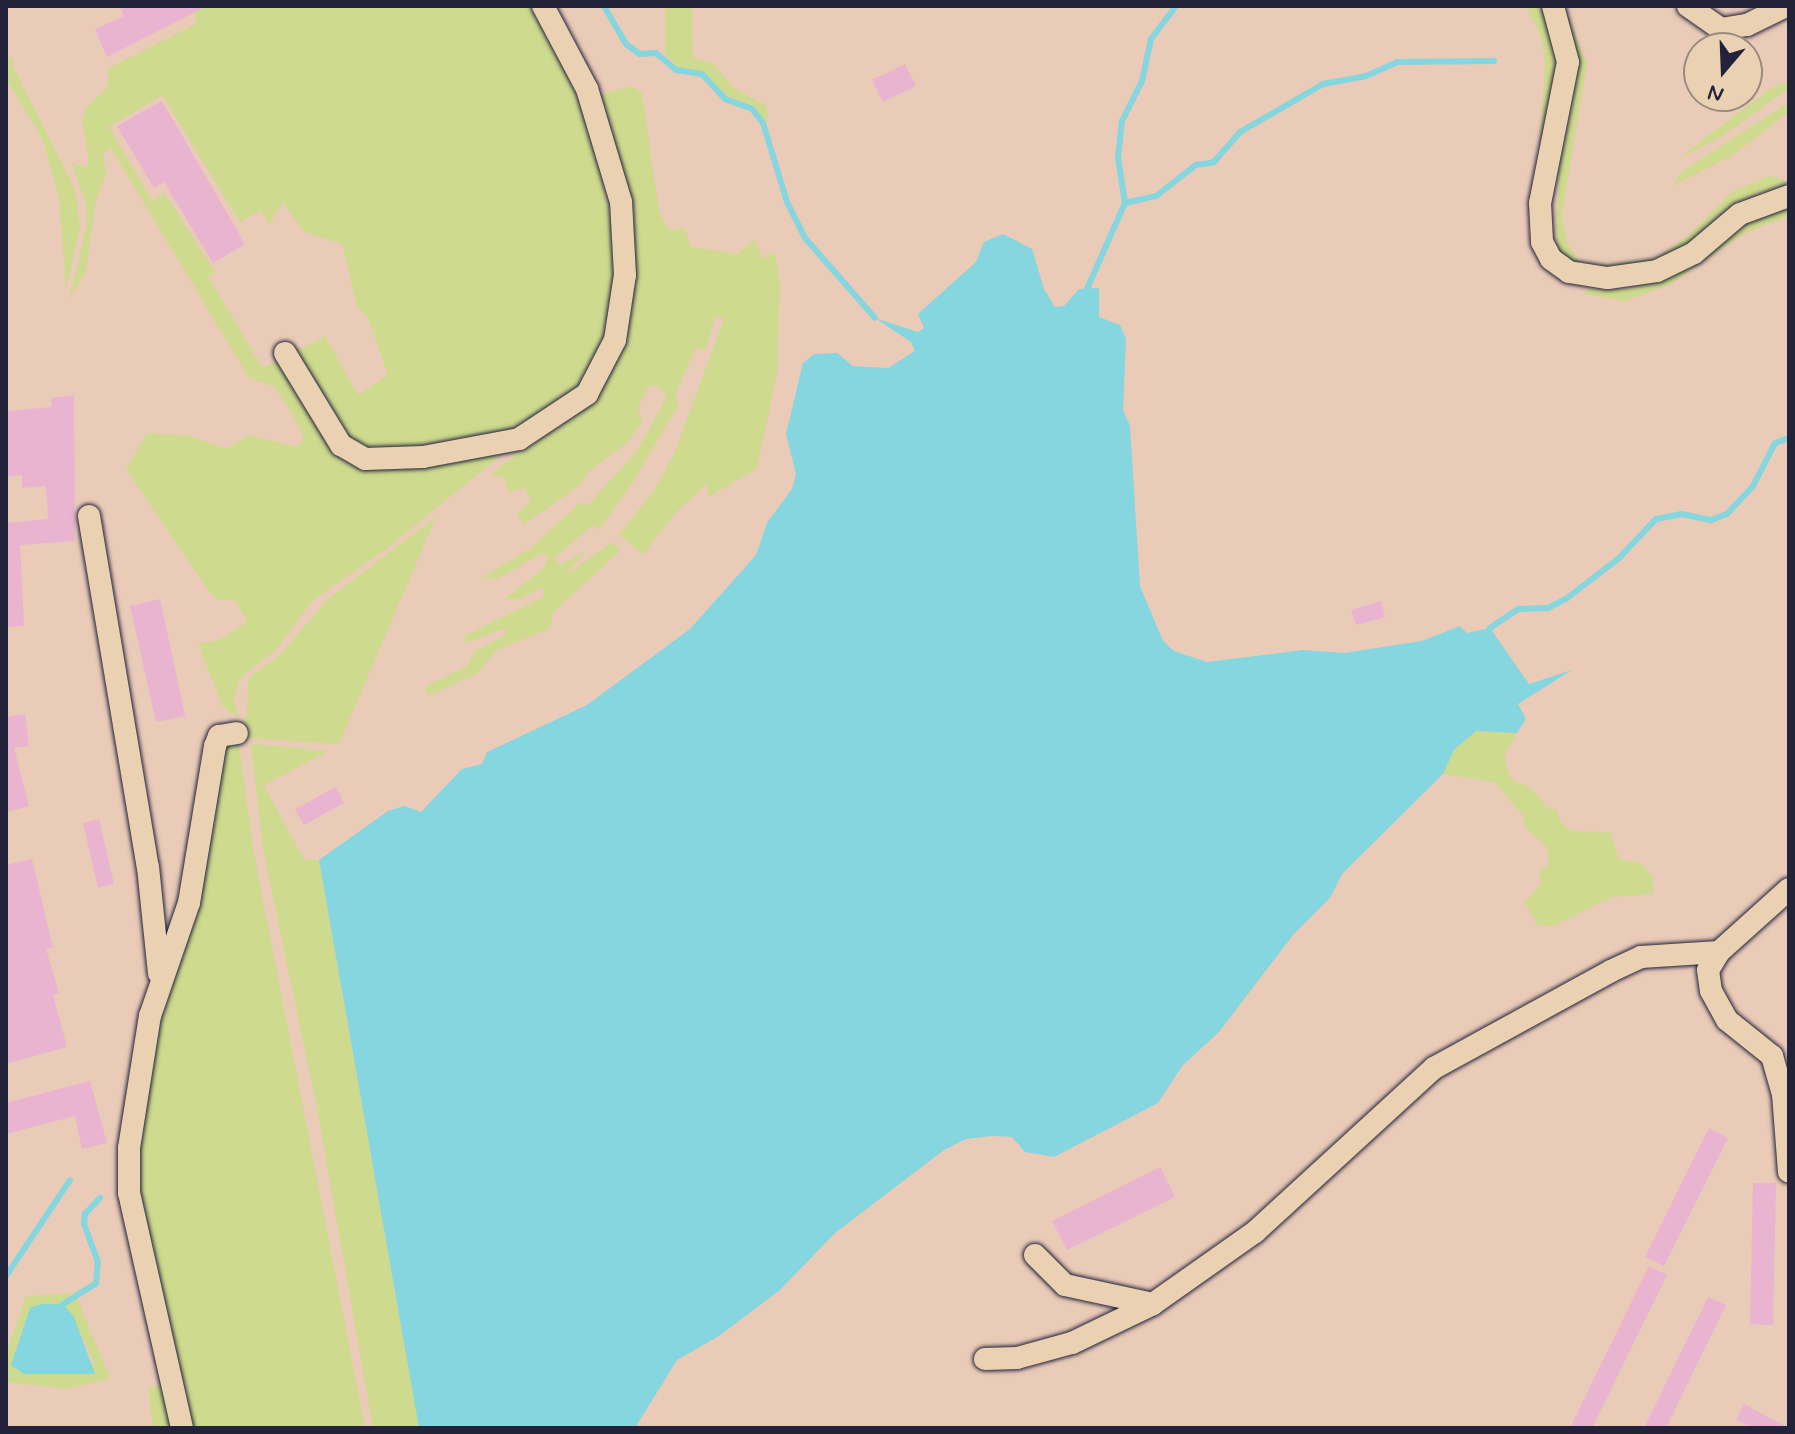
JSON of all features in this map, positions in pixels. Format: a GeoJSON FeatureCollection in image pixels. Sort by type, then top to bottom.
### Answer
{"type":"FeatureCollection","features":[{"type":"Feature","properties":{"kind":"street"},"geometry":{"type":"LineString","coordinates":[[285,353],[341,445],[365,459],[423,457],[519,439],[587,394],[615,340],[625,275],[621,202],[587,89],[543,6]]}},
{"type":"Feature","properties":{"kind":"street"},"geometry":{"type":"LineString","coordinates":[[1553,6],[1568,62],[1540,203],[1542,242],[1551,259],[1569,272],[1608,278],[1657,271],[1694,253],[1740,214],[1789,196]]}},
{"type":"Feature","properties":{"kind":"street"},"geometry":{"type":"LineString","coordinates":[[1688,6],[1721,29],[1747,25],[1786,6]]}},
{"type":"Feature","properties":{"kind":"street"},"geometry":{"type":"LineString","coordinates":[[89,516],[161,958],[129,1148],[129,1193],[182,1428]]}},
{"type":"Feature","properties":{"kind":"street"},"geometry":{"type":"LineString","coordinates":[[158,982],[189,903],[215,746],[219,736],[237,733]]}},
{"type":"Feature","properties":{"kind":"street"},"geometry":{"type":"LineString","coordinates":[[1789,889],[1719,952],[1708,970],[1711,991],[1727,1020],[1772,1056],[1783,1094],[1789,1172]]}},
{"type":"Feature","properties":{"kind":"street"},"geometry":{"type":"LineString","coordinates":[[985,1359],[1017,1358],[1072,1343],[1153,1304],[1255,1232],[1434,1068],[1641,957],[1719,952]]}},
{"type":"Feature","properties":{"kind":"street"},"geometry":{"type":"LineString","coordinates":[[1035,1255],[1065,1285],[1153,1304]]}},
{"type":"Feature","properties":{"kind":"green space"},"geometry":{"type":"Polygon","coordinates":[[[193,6],[540,6],[591,132],[617,247],[610,328],[584,384],[532,424],[463,447],[353,448],[290,355],[325,336],[358,395],[388,375],[368,318],[357,307],[342,244],[304,232],[283,203],[269,224],[261,210],[240,222],[162,95],[109,127],[152,201],[164,193],[215,271],[208,276],[262,367],[285,359],[341,454],[511,447],[385,550],[312,601],[277,649],[239,679],[234,699],[239,718],[223,707],[198,644],[219,640],[247,622],[235,600],[218,600],[209,591],[126,469],[147,433],[191,436],[226,449],[249,435],[297,447],[304,439],[299,426],[275,387],[249,378],[111,148],[103,153],[106,173],[96,200],[86,271],[69,301],[87,224],[86,203],[71,162],[86,168],[89,160],[82,120],[86,108],[107,88],[109,68],[196,24],[193,6]]]}},
{"type":"Feature","properties":{"kind":"green space"},"geometry":{"type":"Polygon","coordinates":[[[665,6],[692,6],[693,58],[713,63],[734,88],[767,106],[767,125],[756,108],[728,96],[702,72],[678,67],[665,54],[665,6]]]}},
{"type":"Feature","properties":{"kind":"green space"},"geometry":{"type":"Polygon","coordinates":[[[1526,6],[1539,6],[1545,16],[1560,68],[1538,171],[1545,65],[1542,40],[1526,6]]]}},
{"type":"Feature","properties":{"kind":"green space"},"geometry":{"type":"Polygon","coordinates":[[[1564,6],[1587,64],[1562,214],[1567,243],[1583,267],[1653,259],[1688,236],[1733,191],[1771,175],[1789,183],[1754,195],[1693,246],[1648,268],[1578,273],[1558,252],[1556,233],[1559,172],[1578,74],[1564,6]]]}},
{"type":"Feature","properties":{"kind":"green space"},"geometry":{"type":"Polygon","coordinates":[[[12,56],[13,66],[75,189],[80,228],[66,289],[59,199],[43,140],[8,82],[6,61],[12,56]]]}},
{"type":"Feature","properties":{"kind":"green space"},"geometry":{"type":"Polygon","coordinates":[[[1789,81],[1789,88],[1763,107],[1763,94],[1789,81]]]}},
{"type":"Feature","properties":{"kind":"green space"},"geometry":{"type":"Polygon","coordinates":[[[631,86],[642,93],[659,212],[669,231],[685,228],[691,247],[739,254],[754,239],[763,259],[775,252],[780,284],[777,373],[757,469],[708,497],[708,483],[676,512],[643,555],[619,534],[653,492],[674,454],[724,319],[715,316],[706,350],[696,347],[675,395],[679,404],[634,480],[599,530],[593,525],[554,558],[560,565],[586,551],[563,577],[612,542],[620,551],[552,613],[551,628],[497,650],[478,673],[428,696],[425,687],[467,666],[474,652],[505,635],[505,628],[466,643],[464,636],[545,596],[542,587],[520,599],[504,599],[542,570],[549,557],[542,553],[497,579],[481,578],[531,548],[582,501],[586,507],[637,451],[667,396],[656,385],[648,386],[638,408],[642,422],[626,444],[591,469],[579,486],[524,524],[517,514],[531,500],[525,488],[509,492],[503,476],[490,475],[580,404],[626,297],[593,97],[631,86]]]}},
{"type":"Feature","properties":{"kind":"green space"},"geometry":{"type":"Polygon","coordinates":[[[1789,102],[1789,112],[1733,155],[1672,186],[1681,172],[1789,102]]]}},
{"type":"Feature","properties":{"kind":"green space"},"geometry":{"type":"Polygon","coordinates":[[[1739,112],[1756,112],[1721,137],[1676,160],[1739,112]]]}},
{"type":"Feature","properties":{"kind":"green space"},"geometry":{"type":"Polygon","coordinates":[[[1789,202],[1789,216],[1747,232],[1671,284],[1625,301],[1584,294],[1588,289],[1630,289],[1654,281],[1744,222],[1789,202]]]}},
{"type":"Feature","properties":{"kind":"green space"},"geometry":{"type":"Polygon","coordinates":[[[436,517],[339,744],[247,738],[240,732],[247,714],[248,678],[280,655],[328,599],[436,517]]]}},
{"type":"Feature","properties":{"kind":"green space"},"geometry":{"type":"Polygon","coordinates":[[[1476,731],[1517,733],[1504,757],[1510,778],[1532,789],[1547,808],[1557,810],[1562,824],[1572,831],[1610,832],[1619,859],[1640,863],[1653,876],[1653,894],[1612,897],[1553,926],[1537,925],[1525,902],[1541,884],[1539,871],[1549,865],[1547,847],[1526,828],[1522,814],[1494,782],[1443,774],[1454,750],[1476,731]]]}},
{"type":"Feature","properties":{"kind":"green space"},"geometry":{"type":"Polygon","coordinates":[[[239,743],[253,848],[365,1428],[188,1428],[136,1177],[138,1116],[224,744],[239,743]]]}},
{"type":"Feature","properties":{"kind":"green space"},"geometry":{"type":"Polygon","coordinates":[[[251,744],[329,751],[264,785],[304,860],[319,860],[419,1428],[373,1428],[317,1108],[263,849],[251,744]]]}},
{"type":"Feature","properties":{"kind":"green space"},"geometry":{"type":"Polygon","coordinates":[[[75,1293],[110,1378],[68,1389],[6,1382],[6,1354],[26,1296],[75,1293]],[[27,1317],[15,1352],[95,1365],[79,1330],[27,1317]]]}},
{"type":"Feature","properties":{"kind":"green space"},"geometry":{"type":"Polygon","coordinates":[[[168,1382],[178,1428],[153,1428],[148,1389],[168,1382]]]}},
{"type":"Feature","properties":{"kind":"water"},"geometry":{"type":"Polygon","coordinates":[[[1003,234],[1032,249],[1044,289],[1055,307],[1064,306],[1079,289],[1099,288],[1099,317],[1120,325],[1126,339],[1123,410],[1130,426],[1140,586],[1163,641],[1174,651],[1207,662],[1303,650],[1344,653],[1422,641],[1460,626],[1467,633],[1490,628],[1529,684],[1572,670],[1518,704],[1526,719],[1517,733],[1476,731],[1454,750],[1443,774],[1342,874],[1330,898],[1293,935],[1219,1032],[1182,1066],[1158,1103],[1054,1157],[1025,1152],[1012,1137],[966,1139],[944,1150],[835,1233],[780,1290],[719,1336],[677,1360],[635,1428],[419,1428],[319,860],[388,811],[404,806],[421,812],[462,769],[482,764],[487,752],[587,705],[690,629],[756,555],[767,523],[792,489],[796,474],[786,434],[803,363],[814,354],[837,353],[853,366],[888,368],[915,351],[911,342],[875,318],[918,332],[924,328],[918,314],[976,262],[984,242],[1003,234]]]}},
{"type":"Feature","properties":{"kind":"water"},"geometry":{"type":"Polygon","coordinates":[[[41,1304],[63,1304],[74,1317],[95,1374],[24,1374],[11,1365],[30,1308],[41,1304]]]}},
{"type":"Feature","properties":{"kind":"building"},"geometry":{"type":"Polygon","coordinates":[[[119,6],[207,6],[107,57],[95,29],[124,16],[119,6]]]}},
{"type":"Feature","properties":{"kind":"building"},"geometry":{"type":"Polygon","coordinates":[[[905,64],[916,86],[883,102],[872,80],[905,64]]]}},
{"type":"Feature","properties":{"kind":"building"},"geometry":{"type":"Polygon","coordinates":[[[162,101],[245,244],[213,263],[164,182],[154,188],[117,126],[162,101]]]}},
{"type":"Feature","properties":{"kind":"building"},"geometry":{"type":"Polygon","coordinates":[[[74,395],[75,541],[20,545],[24,626],[6,627],[6,523],[48,519],[46,486],[22,488],[22,475],[6,477],[6,411],[52,407],[51,398],[74,395]]]}},
{"type":"Feature","properties":{"kind":"building"},"geometry":{"type":"Polygon","coordinates":[[[160,599],[185,716],[156,722],[130,606],[160,599]]]}},
{"type":"Feature","properties":{"kind":"building"},"geometry":{"type":"Polygon","coordinates":[[[1381,601],[1385,617],[1356,625],[1351,610],[1381,601]]]}},
{"type":"Feature","properties":{"kind":"building"},"geometry":{"type":"Polygon","coordinates":[[[25,714],[29,746],[14,748],[29,806],[6,812],[6,717],[25,714]]]}},
{"type":"Feature","properties":{"kind":"building"},"geometry":{"type":"Polygon","coordinates":[[[336,787],[344,803],[304,825],[295,809],[336,787]]]}},
{"type":"Feature","properties":{"kind":"building"},"geometry":{"type":"Polygon","coordinates":[[[99,819],[114,884],[98,888],[83,823],[99,819]]]}},
{"type":"Feature","properties":{"kind":"building"},"geometry":{"type":"Polygon","coordinates":[[[32,859],[53,948],[46,949],[59,993],[53,995],[67,1047],[6,1064],[6,865],[32,859]]]}},
{"type":"Feature","properties":{"kind":"building"},"geometry":{"type":"Polygon","coordinates":[[[90,1081],[107,1143],[82,1149],[75,1116],[6,1134],[6,1103],[90,1081]]]}},
{"type":"Feature","properties":{"kind":"building"},"geometry":{"type":"Polygon","coordinates":[[[1709,1128],[1728,1138],[1664,1266],[1645,1257],[1709,1128]]]}},
{"type":"Feature","properties":{"kind":"building"},"geometry":{"type":"Polygon","coordinates":[[[1160,1167],[1175,1197],[1067,1250],[1052,1221],[1160,1167]]]}},
{"type":"Feature","properties":{"kind":"building"},"geometry":{"type":"Polygon","coordinates":[[[1753,1183],[1776,1183],[1773,1325],[1750,1324],[1753,1183]]]}},
{"type":"Feature","properties":{"kind":"building"},"geometry":{"type":"Polygon","coordinates":[[[1649,1266],[1667,1275],[1592,1428],[1570,1428],[1649,1266]]]}},
{"type":"Feature","properties":{"kind":"building"},"geometry":{"type":"Polygon","coordinates":[[[1708,1297],[1726,1305],[1666,1428],[1644,1428],[1708,1297]]]}},
{"type":"Feature","properties":{"kind":"building"},"geometry":{"type":"Polygon","coordinates":[[[1744,1404],[1789,1428],[1752,1428],[1736,1420],[1744,1404]]]}},
{"type":"Feature","properties":{"kind":"waterway"},"geometry":{"type":"LineString","coordinates":[[604,6],[626,44],[640,54],[656,53],[676,70],[702,74],[725,99],[752,109],[763,123],[787,202],[805,238],[875,318]]}},
{"type":"Feature","properties":{"kind":"waterway"},"geometry":{"type":"LineString","coordinates":[[1087,289],[1125,203],[1118,158],[1122,121],[1142,81],[1151,39],[1176,6]]}},
{"type":"Feature","properties":{"kind":"waterway"},"geometry":{"type":"LineString","coordinates":[[1125,203],[1156,196],[1196,165],[1214,162],[1240,132],[1323,84],[1366,76],[1397,62],[1494,61]]}},
{"type":"Feature","properties":{"kind":"waterway"},"geometry":{"type":"LineString","coordinates":[[1490,628],[1518,609],[1548,608],[1566,599],[1619,558],[1656,519],[1682,514],[1711,520],[1727,514],[1753,486],[1775,443],[1789,438]]}},
{"type":"Feature","properties":{"kind":"waterway"},"geometry":{"type":"LineString","coordinates":[[6,1276],[70,1180]]}},
{"type":"Feature","properties":{"kind":"waterway"},"geometry":{"type":"LineString","coordinates":[[63,1304],[96,1283],[98,1262],[84,1224],[85,1214],[100,1198]]}}]}
